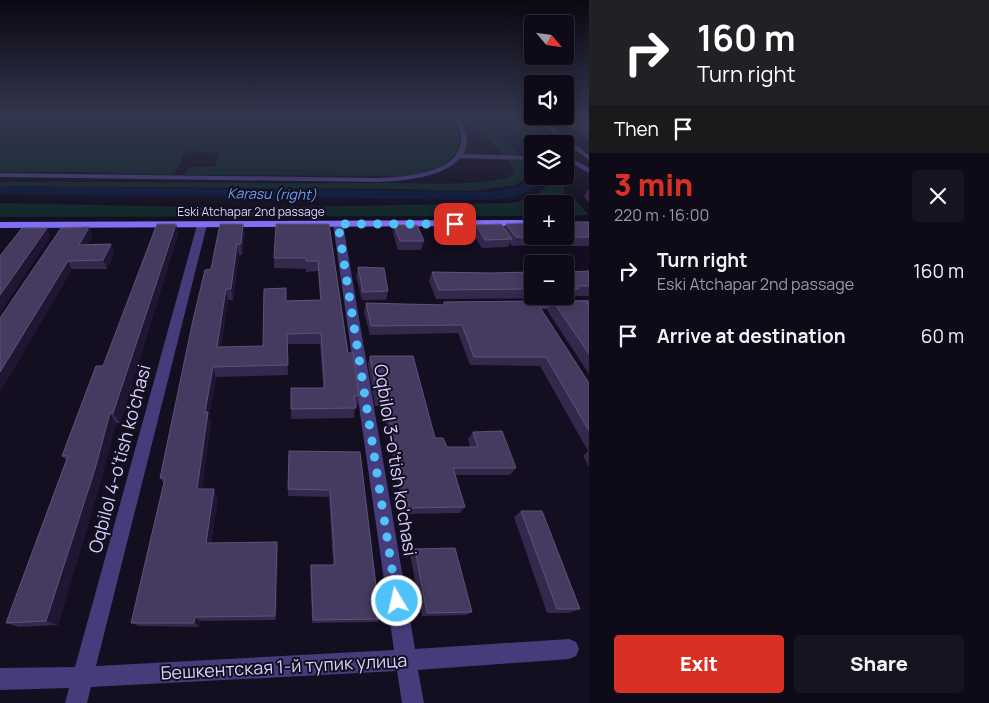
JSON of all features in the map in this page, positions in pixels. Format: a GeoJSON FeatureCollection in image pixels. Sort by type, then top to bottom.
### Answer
{"type":"FeatureCollection","features":[{"type":"Feature","properties":{"kind":"street","name":"Eski Atchapar 2nd passage"},"geometry":{"type":"LineString","coordinates":[[0,225],[63,229],[202,225],[524,223]]}},
{"type":"Feature","properties":{"kind":"street","name":"Oqbilol 3-o'tish ko'chasi"},"geometry":{"type":"LineString","coordinates":[[338,224],[356,306],[413,703]]}},
{"type":"Feature","properties":{"kind":"street","name":"Oqbilol 4-o'tish ko'chasi"},"geometry":{"type":"LineString","coordinates":[[76,703],[202,225]]}},
{"type":"Feature","properties":{"kind":"street"},"geometry":{"type":"LineString","coordinates":[[507,306],[539,310],[589,304]]}},
{"type":"Feature","properties":{"kind":"street","name":"Бешкентская 1-й тупик улица"},"geometry":{"type":"LineString","coordinates":[[0,679],[83,678],[569,649]]}},
{"type":"Feature","properties":{"kind":"lane"},"geometry":{"type":"LineString","coordinates":[[0,175],[398,179],[439,170],[454,162],[460,156],[461,151]]}},
{"type":"Feature","properties":{"kind":"lane"},"geometry":{"type":"LineString","coordinates":[[460,156],[524,158]]}},
{"type":"Feature","properties":{"kind":"lane"},"geometry":{"type":"LineString","coordinates":[[574,162],[589,171]]}},
{"type":"Feature","properties":{"kind":"lane"},"geometry":{"type":"LineString","coordinates":[[178,178],[182,167]]}},
{"type":"Feature","properties":{"kind":"green space"},"geometry":{"type":"Polygon","coordinates":[[[0,151],[456,151],[442,165],[408,176],[185,175],[189,167],[215,167],[220,153],[186,151],[174,175],[0,172],[0,151]]]}},
{"type":"Feature","properties":{"kind":"green space"},"geometry":{"type":"Polygon","coordinates":[[[499,151],[516,151],[524,158],[524,179],[516,185],[472,191],[0,186],[0,182],[450,184],[501,179],[512,175],[514,170],[499,151]]]}},
{"type":"Feature","properties":{"kind":"green space"},"geometry":{"type":"Polygon","coordinates":[[[547,185],[564,185],[565,193],[561,195],[535,195],[547,185]]]}},
{"type":"Feature","properties":{"kind":"green space"},"geometry":{"type":"Polygon","coordinates":[[[574,198],[589,215],[574,216],[574,198]]]}},
{"type":"Feature","properties":{"kind":"green space"},"geometry":{"type":"Polygon","coordinates":[[[523,200],[524,216],[0,217],[0,203],[235,208],[511,203],[523,200]]]}},
{"type":"Feature","properties":{"kind":"building"},"geometry":{"type":"Polygon","coordinates":[[[574,222],[589,222],[589,237],[574,237],[574,222]]]}},
{"type":"Feature","properties":{"kind":"building"},"geometry":{"type":"Polygon","coordinates":[[[524,223],[524,237],[516,237],[506,224],[524,223]]]}},
{"type":"Feature","properties":{"kind":"building"},"geometry":{"type":"Polygon","coordinates":[[[157,224],[176,224],[113,413],[110,413],[95,469],[46,621],[6,623],[68,456],[62,456],[96,366],[103,366],[157,224]]]}},
{"type":"Feature","properties":{"kind":"building"},"geometry":{"type":"Polygon","coordinates":[[[220,224],[243,224],[241,244],[237,244],[231,289],[226,289],[217,347],[263,346],[264,289],[286,288],[286,301],[321,300],[318,261],[306,261],[306,258],[274,258],[276,224],[329,224],[348,353],[353,353],[359,396],[354,396],[356,408],[291,409],[291,388],[325,388],[321,333],[287,334],[288,365],[213,367],[205,412],[208,412],[197,489],[214,489],[206,543],[277,542],[275,616],[195,617],[194,623],[131,623],[165,478],[160,478],[193,320],[205,270],[211,269],[220,224]]]}},
{"type":"Feature","properties":{"kind":"building"},"geometry":{"type":"Polygon","coordinates":[[[501,224],[512,239],[485,240],[476,225],[501,224]]]}},
{"type":"Feature","properties":{"kind":"building"},"geometry":{"type":"Polygon","coordinates":[[[394,225],[417,225],[424,241],[400,241],[394,225]]]}},
{"type":"Feature","properties":{"kind":"building"},"geometry":{"type":"Polygon","coordinates":[[[89,227],[79,245],[111,244],[103,260],[68,261],[0,372],[0,318],[61,228],[89,227]]]}},
{"type":"Feature","properties":{"kind":"building"},"geometry":{"type":"Polygon","coordinates":[[[22,228],[47,228],[0,295],[0,256],[22,228]]]}},
{"type":"Feature","properties":{"kind":"building"},"geometry":{"type":"Polygon","coordinates":[[[358,267],[384,268],[388,291],[363,292],[358,267]]]}},
{"type":"Feature","properties":{"kind":"building"},"geometry":{"type":"Polygon","coordinates":[[[589,271],[589,286],[577,286],[579,289],[574,289],[574,272],[589,271]]]}},
{"type":"Feature","properties":{"kind":"building"},"geometry":{"type":"Polygon","coordinates":[[[432,272],[524,272],[524,289],[439,290],[432,272]]]}},
{"type":"Feature","properties":{"kind":"building"},"geometry":{"type":"Polygon","coordinates":[[[524,301],[524,305],[539,305],[589,383],[589,431],[546,357],[474,357],[462,325],[371,326],[366,303],[444,305],[444,302],[524,301]]]}},
{"type":"Feature","properties":{"kind":"building"},"geometry":{"type":"Polygon","coordinates":[[[574,301],[586,301],[589,306],[589,354],[556,305],[574,305],[574,301]]]}},
{"type":"Feature","properties":{"kind":"building"},"geometry":{"type":"Polygon","coordinates":[[[370,356],[413,356],[435,438],[443,438],[447,447],[478,447],[473,432],[502,431],[516,468],[453,468],[465,507],[407,508],[385,399],[378,399],[370,356]]]}},
{"type":"Feature","properties":{"kind":"building"},"geometry":{"type":"Polygon","coordinates":[[[289,451],[360,452],[380,619],[313,620],[311,565],[335,565],[330,490],[288,489],[289,451]]]}},
{"type":"Feature","properties":{"kind":"building"},"geometry":{"type":"Polygon","coordinates":[[[521,511],[542,511],[580,609],[557,609],[521,511]]]}},
{"type":"Feature","properties":{"kind":"building"},"geometry":{"type":"Polygon","coordinates":[[[455,548],[472,612],[427,613],[415,549],[455,548]]]}},
{"type":"Feature","properties":{"kind":"waterway","name":"Karasu (right)"},"geometry":{"type":"LineString","coordinates":[[0,190],[489,196],[510,194],[524,190],[531,185]]}},
{"type":"Feature","properties":{"kind":"route"},"geometry":{"type":"LineString","coordinates":[[397,601],[338,224],[455,224]]}}]}
